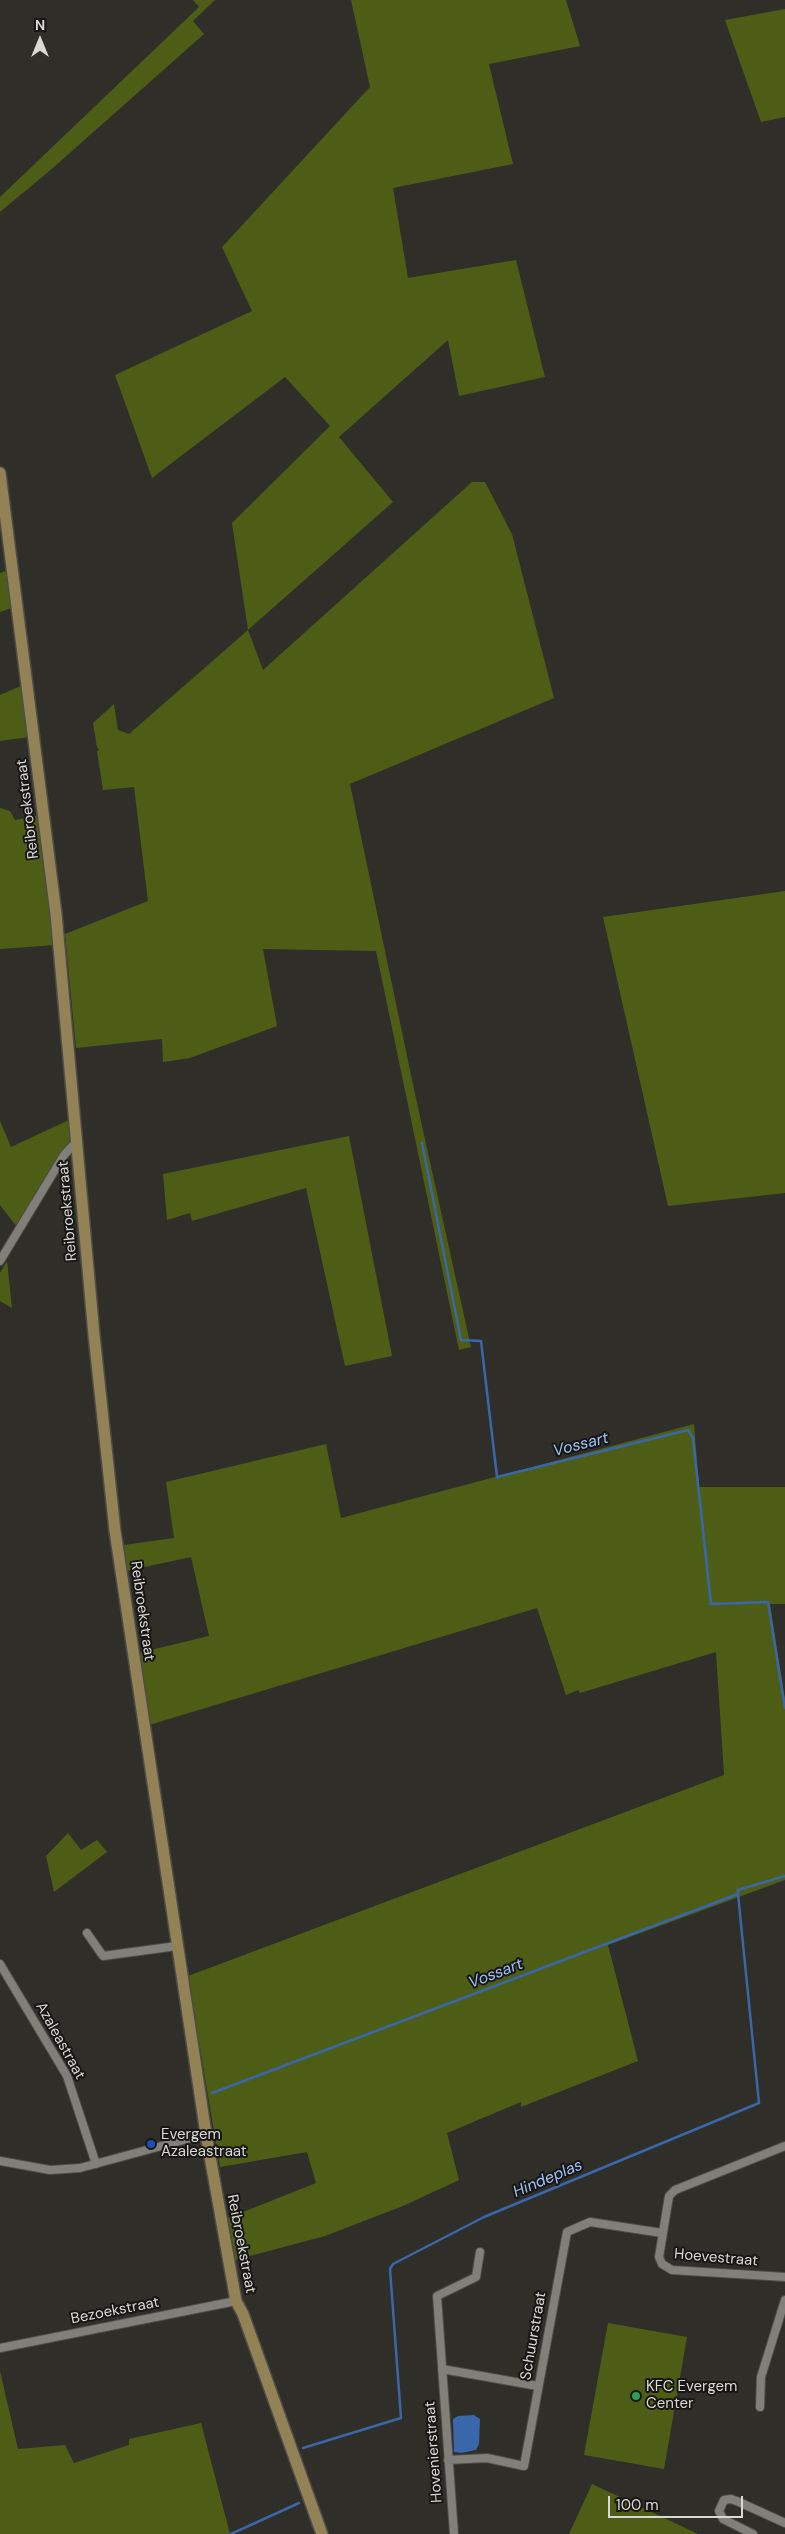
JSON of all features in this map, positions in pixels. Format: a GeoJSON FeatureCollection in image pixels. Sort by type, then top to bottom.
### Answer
{"type":"FeatureCollection","features":[{"type":"Feature","properties":{"kind":"street","name":"Reibroekstraat"},"geometry":{"type":"LineString","coordinates":[[0,473],[56,914],[94,1335],[115,1531],[206,2134],[236,2302],[243,2314],[322,2534]]}},
{"type":"Feature","properties":{"kind":"street"},"geometry":{"type":"LineString","coordinates":[[0,1260],[64,1155],[77,1140]]}},
{"type":"Feature","properties":{"kind":"street"},"geometry":{"type":"LineString","coordinates":[[87,1933],[103,1956],[177,1946]]}},
{"type":"Feature","properties":{"kind":"street","name":"Azaleastraat"},"geometry":{"type":"LineString","coordinates":[[0,1964],[67,2076],[96,2164]]}},
{"type":"Feature","properties":{"kind":"street"},"geometry":{"type":"LineString","coordinates":[[0,2161],[50,2170],[80,2168],[206,2134]]}},
{"type":"Feature","properties":{"kind":"street","name":"Hoevestraat"},"geometry":{"type":"LineString","coordinates":[[785,2146],[675,2190],[669,2196],[659,2258],[662,2264],[672,2270],[785,2277]]}},
{"type":"Feature","properties":{"kind":"street","name":"Schuurstraat"},"geometry":{"type":"LineString","coordinates":[[448,2460],[487,2458],[524,2466],[567,2232],[590,2222],[662,2233]]}},
{"type":"Feature","properties":{"kind":"street","name":"Hovenierstraat"},"geometry":{"type":"LineString","coordinates":[[454,2534],[437,2296],[476,2277],[480,2252]]}},
{"type":"Feature","properties":{"kind":"street"},"geometry":{"type":"LineString","coordinates":[[760,2408],[761,2377],[785,2300]]}},
{"type":"Feature","properties":{"kind":"street","name":"Bezoekstraat"},"geometry":{"type":"LineString","coordinates":[[0,2348],[236,2302]]}},
{"type":"Feature","properties":{"kind":"street"},"geometry":{"type":"LineString","coordinates":[[442,2369],[538,2386]]}},
{"type":"Feature","properties":{"kind":"street"},"geometry":{"type":"LineString","coordinates":[[753,2534],[722,2519],[719,2511],[724,2500],[732,2499],[785,2523]]}},
{"type":"Feature","properties":{"kind":"green space"},"geometry":{"type":"Polygon","coordinates":[[[193,0],[215,0],[193,21],[204,34],[54,167],[0,212],[0,197],[199,7],[193,0]]]}},
{"type":"Feature","properties":{"kind":"green space"},"geometry":{"type":"Polygon","coordinates":[[[351,0],[566,0],[580,46],[489,64],[513,164],[393,188],[408,278],[516,260],[545,377],[459,396],[448,340],[339,437],[393,502],[248,630],[232,523],[330,426],[285,377],[152,478],[115,375],[252,311],[222,247],[370,87],[351,0]]]}},
{"type":"Feature","properties":{"kind":"green space"},"geometry":{"type":"Polygon","coordinates":[[[785,9],[785,117],[761,122],[725,20],[785,9]]]}},
{"type":"Feature","properties":{"kind":"green space"},"geometry":{"type":"Polygon","coordinates":[[[472,482],[485,482],[512,534],[554,698],[350,784],[415,1094],[471,1347],[459,1350],[376,951],[263,949],[277,1026],[190,1058],[163,1062],[162,1039],[76,1048],[65,934],[148,901],[134,787],[103,790],[97,751],[99,750],[93,723],[114,704],[118,730],[129,734],[248,630],[263,670],[472,482]]]}},
{"type":"Feature","properties":{"kind":"green space"},"geometry":{"type":"Polygon","coordinates":[[[8,570],[14,607],[0,612],[0,573],[8,570]]]}},
{"type":"Feature","properties":{"kind":"green space"},"geometry":{"type":"Polygon","coordinates":[[[23,685],[30,737],[0,741],[0,695],[23,685]]]}},
{"type":"Feature","properties":{"kind":"green space"},"geometry":{"type":"Polygon","coordinates":[[[0,808],[10,811],[15,820],[40,815],[55,945],[0,949],[0,808]]]}},
{"type":"Feature","properties":{"kind":"green space"},"geometry":{"type":"Polygon","coordinates":[[[785,891],[785,1193],[668,1206],[603,917],[785,891]]]}},
{"type":"Feature","properties":{"kind":"green space"},"geometry":{"type":"Polygon","coordinates":[[[69,1120],[71,1139],[17,1227],[0,1205],[0,1121],[11,1147],[69,1120]]]}},
{"type":"Feature","properties":{"kind":"green space"},"geometry":{"type":"Polygon","coordinates":[[[349,1136],[392,1356],[345,1366],[306,1188],[192,1221],[190,1213],[167,1220],[163,1174],[349,1136]]]}},
{"type":"Feature","properties":{"kind":"green space"},"geometry":{"type":"Polygon","coordinates":[[[7,1261],[12,1308],[0,1301],[0,1273],[7,1261]]]}},
{"type":"Feature","properties":{"kind":"green space"},"geometry":{"type":"Polygon","coordinates":[[[694,1424],[699,1487],[785,1487],[785,1604],[770,1604],[785,1700],[785,1880],[608,1945],[638,2061],[521,2107],[521,2102],[447,2133],[459,2180],[403,2206],[325,2236],[235,2260],[228,2218],[316,2183],[307,2152],[220,2167],[188,1976],[724,1775],[716,1652],[580,1693],[578,1690],[566,1695],[537,1608],[149,1725],[138,1653],[209,1636],[191,1557],[126,1571],[124,1545],[174,1538],[166,1482],[326,1444],[341,1518],[694,1424]]]}},
{"type":"Feature","properties":{"kind":"green space"},"geometry":{"type":"Polygon","coordinates":[[[68,1833],[81,1850],[97,1840],[107,1852],[54,1892],[46,1856],[68,1833]]]}},
{"type":"Feature","properties":{"kind":"green space","name":"KFC Evergem Center"},"geometry":{"type":"Polygon","coordinates":[[[608,2323],[687,2337],[664,2469],[584,2455],[608,2323]]]}},
{"type":"Feature","properties":{"kind":"green space"},"geometry":{"type":"Polygon","coordinates":[[[0,2371],[18,2449],[65,2445],[74,2463],[129,2445],[129,2439],[201,2423],[230,2534],[0,2534],[0,2371]]]}},
{"type":"Feature","properties":{"kind":"green space"},"geometry":{"type":"Polygon","coordinates":[[[592,2484],[698,2534],[569,2534],[592,2484]]]}},
{"type":"Feature","properties":{"kind":"water"},"geometry":{"type":"Polygon","coordinates":[[[474,2415],[480,2419],[479,2444],[476,2450],[461,2453],[454,2452],[453,2419],[458,2416],[474,2415]]]}},
{"type":"Feature","properties":{"kind":"waterway","name":"Vossart"},"geometry":{"type":"LineString","coordinates":[[422,1143],[461,1340],[481,1341],[497,1477],[688,1430],[693,1438],[711,1604],[768,1602],[785,1708]]}},
{"type":"Feature","properties":{"kind":"waterway","name":"Vossart"},"geometry":{"type":"LineString","coordinates":[[212,2093],[738,1894],[738,1890],[785,1876]]}},
{"type":"Feature","properties":{"kind":"waterway","name":"Hindeplas"},"geometry":{"type":"LineString","coordinates":[[303,2448],[401,2418],[390,2269],[393,2264],[484,2217],[759,2103],[738,1894]]}},
{"type":"Feature","properties":{"kind":"waterway","name":"Hindeplas"},"geometry":{"type":"LineString","coordinates":[[231,2534],[299,2503]]}},
{"type":"Feature","properties":{"kind":"place","name":"Evergem Azaleastraat"},"geometry":{"type":"Point","coordinates":[151,2144]}},
{"type":"Feature","properties":{"kind":"place","name":"KFC Evergem Center"},"geometry":{"type":"Point","coordinates":[636,2396]}}]}
